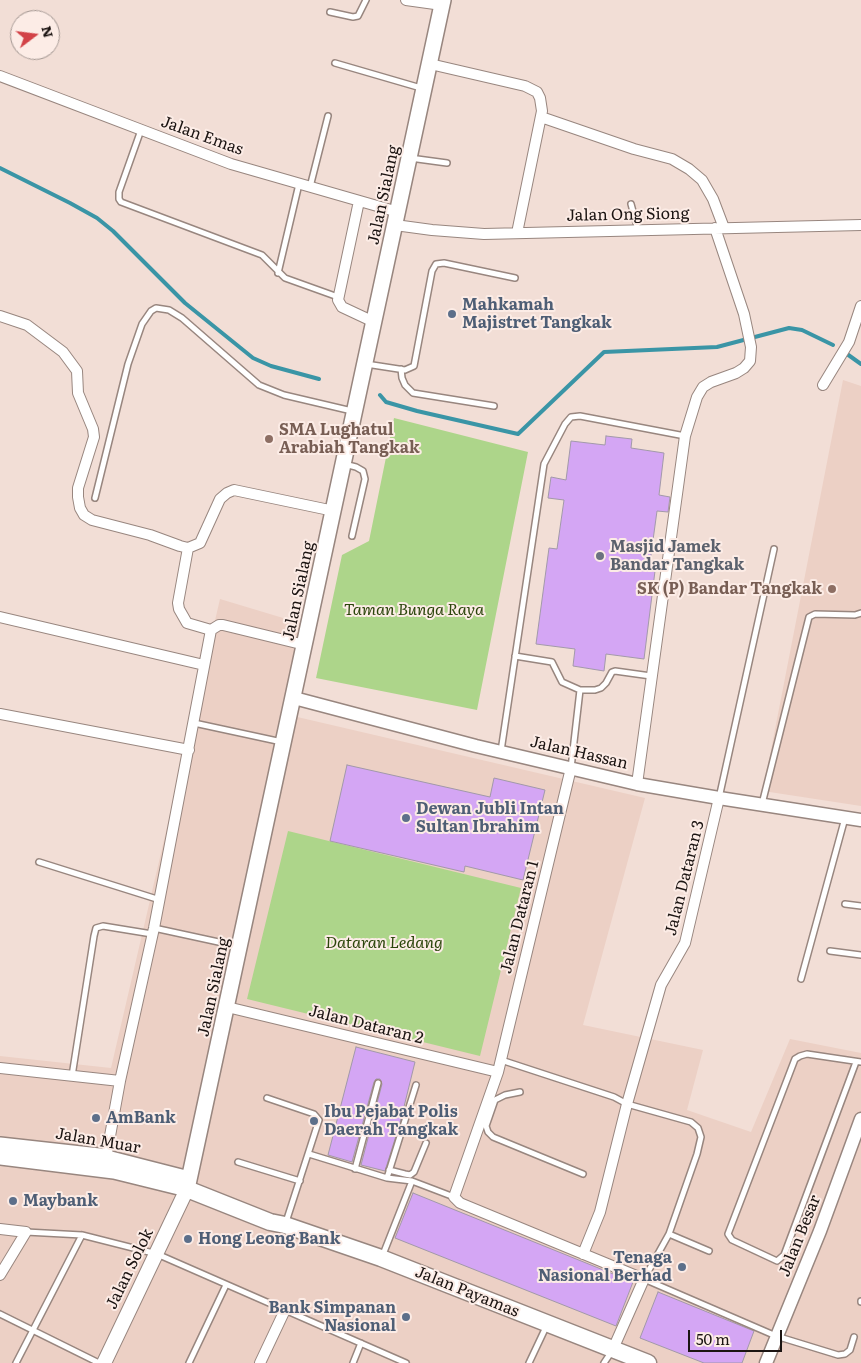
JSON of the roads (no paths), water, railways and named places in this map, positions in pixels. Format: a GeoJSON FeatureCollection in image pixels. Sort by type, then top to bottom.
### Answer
{"type":"FeatureCollection","features":[{"type":"Feature","properties":{"kind":"highway","name":"Jalan Payamas"},"geometry":{"type":"LineString","coordinates":[[188,1184],[270,1222],[285,1225],[381,1258],[648,1363]]}},
{"type":"Feature","properties":{"kind":"main road","name":"Jalan Sialang"},"geometry":{"type":"LineString","coordinates":[[188,1184],[443,3]]}},
{"type":"Feature","properties":{"kind":"main road","name":"Jalan Muar"},"geometry":{"type":"LineString","coordinates":[[0,1145],[106,1158],[188,1184]]}},
{"type":"Feature","properties":{"kind":"main road","name":"Jalan Muar"},"geometry":{"type":"LineString","coordinates":[[0,1157],[114,1171],[188,1184]]}},
{"type":"Feature","properties":{"kind":"main road","name":"Jalan Solok"},"geometry":{"type":"LineString","coordinates":[[104,1363],[157,1254],[188,1184]]}},
{"type":"Feature","properties":{"kind":"street"},"geometry":{"type":"LineString","coordinates":[[406,0],[443,3]]}},
{"type":"Feature","properties":{"kind":"street"},"geometry":{"type":"LineString","coordinates":[[430,64],[531,88],[540,98],[542,104],[541,117],[517,233]]}},
{"type":"Feature","properties":{"kind":"street","name":"Jalan Emas"},"geometry":{"type":"LineString","coordinates":[[0,76],[230,164],[359,201],[397,219]]}},
{"type":"Feature","properties":{"kind":"street"},"geometry":{"type":"LineString","coordinates":[[541,117],[634,149],[672,159],[690,169],[702,180],[713,199],[751,347],[750,361],[744,368],[703,387],[697,398],[685,436],[637,784]]}},
{"type":"Feature","properties":{"kind":"street"},"geometry":{"type":"LineString","coordinates":[[359,201],[338,297],[339,304],[374,322]]}},
{"type":"Feature","properties":{"kind":"street","name":"Jalan Ong Siong"},"geometry":{"type":"LineString","coordinates":[[397,219],[432,230],[484,234],[861,224]]}},
{"type":"Feature","properties":{"kind":"street"},"geometry":{"type":"LineString","coordinates":[[824,385],[849,342],[861,306]]}},
{"type":"Feature","properties":{"kind":"street"},"geometry":{"type":"LineString","coordinates":[[0,316],[27,325],[63,352],[75,365],[78,392],[93,429],[94,437],[78,488],[80,508],[84,515],[99,522],[150,535],[188,548],[200,543],[220,498],[234,490],[334,511]]}},
{"type":"Feature","properties":{"kind":"street"},"geometry":{"type":"LineString","coordinates":[[188,548],[178,603],[179,610],[187,623],[212,630]]}},
{"type":"Feature","properties":{"kind":"street"},"geometry":{"type":"LineString","coordinates":[[0,617],[204,665]]}},
{"type":"Feature","properties":{"kind":"street"},"geometry":{"type":"LineString","coordinates":[[106,1158],[120,1081],[154,931],[212,630],[219,625],[224,625],[305,645]]}},
{"type":"Feature","properties":{"kind":"street","name":"Jalan Hassan"},"geometry":{"type":"LineString","coordinates":[[294,698],[500,752],[637,784],[861,820]]}},
{"type":"Feature","properties":{"kind":"street"},"geometry":{"type":"LineString","coordinates":[[0,714],[189,750]]}},
{"type":"Feature","properties":{"kind":"street","name":"Jalan Dataran 1"},"geometry":{"type":"LineString","coordinates":[[454,1197],[498,1072],[571,768]]}},
{"type":"Feature","properties":{"kind":"street","name":"Jalan Dataran 3"},"geometry":{"type":"LineString","coordinates":[[583,1254],[600,1212],[627,1104],[661,985],[685,943],[719,798]]}},
{"type":"Feature","properties":{"kind":"street","name":"Jalan Dataran 2"},"geometry":{"type":"LineString","coordinates":[[227,1007],[498,1072]]}},
{"type":"Feature","properties":{"kind":"street"},"geometry":{"type":"LineString","coordinates":[[0,1068],[120,1081]]}},
{"type":"Feature","properties":{"kind":"street","name":"Jalan Besar"},"geometry":{"type":"LineString","coordinates":[[766,1363],[820,1231],[861,1119]]}},
{"type":"Feature","properties":{"kind":"street"},"geometry":{"type":"LineString","coordinates":[[454,1197],[460,1203],[644,1279],[613,1349]]}},
{"type":"Feature","properties":{"kind":"street"},"geometry":{"type":"LineString","coordinates":[[0,1229],[26,1232],[0,1275]]}},
{"type":"Feature","properties":{"kind":"street"},"geometry":{"type":"LineString","coordinates":[[260,1363],[285,1310]]}},
{"type":"Feature","properties":{"kind":"lane"},"geometry":{"type":"LineString","coordinates":[[330,12],[353,17],[358,16],[366,0]]}},
{"type":"Feature","properties":{"kind":"lane"},"geometry":{"type":"LineString","coordinates":[[335,63],[424,89]]}},
{"type":"Feature","properties":{"kind":"lane"},"geometry":{"type":"LineString","coordinates":[[310,187],[328,116]]}},
{"type":"Feature","properties":{"kind":"lane"},"geometry":{"type":"LineString","coordinates":[[142,130],[119,192],[121,202],[262,255],[285,278],[338,297]]}},
{"type":"Feature","properties":{"kind":"lane"},"geometry":{"type":"LineString","coordinates":[[410,158],[447,163]]}},
{"type":"Feature","properties":{"kind":"lane"},"geometry":{"type":"LineString","coordinates":[[278,273],[299,184]]}},
{"type":"Feature","properties":{"kind":"lane"},"geometry":{"type":"LineString","coordinates":[[631,204],[638,230]]}},
{"type":"Feature","properties":{"kind":"lane"},"geometry":{"type":"LineString","coordinates":[[365,364],[401,369],[412,368],[415,363],[432,271],[436,264],[444,263],[516,278]]}},
{"type":"Feature","properties":{"kind":"lane"},"geometry":{"type":"LineString","coordinates":[[95,498],[128,364],[142,324],[151,311],[156,308],[169,310],[182,318],[259,385],[284,395],[355,411]]}},
{"type":"Feature","properties":{"kind":"lane"},"geometry":{"type":"LineString","coordinates":[[401,369],[405,385],[413,393],[494,406]]}},
{"type":"Feature","properties":{"kind":"lane"},"geometry":{"type":"LineString","coordinates":[[500,752],[544,464],[567,420],[580,416],[685,436]]}},
{"type":"Feature","properties":{"kind":"lane"},"geometry":{"type":"LineString","coordinates":[[344,464],[363,471],[365,479],[352,536]]}},
{"type":"Feature","properties":{"kind":"lane"},"geometry":{"type":"LineString","coordinates":[[719,798],[774,549]]}},
{"type":"Feature","properties":{"kind":"lane"},"geometry":{"type":"LineString","coordinates":[[762,804],[809,617],[815,614],[855,615],[861,612]]}},
{"type":"Feature","properties":{"kind":"lane"},"geometry":{"type":"LineString","coordinates":[[516,656],[552,662],[562,682],[580,690],[601,688],[615,670],[651,676]]}},
{"type":"Feature","properties":{"kind":"lane"},"geometry":{"type":"LineString","coordinates":[[571,768],[580,690]]}},
{"type":"Feature","properties":{"kind":"lane"},"geometry":{"type":"LineString","coordinates":[[194,723],[284,742]]}},
{"type":"Feature","properties":{"kind":"lane"},"geometry":{"type":"LineString","coordinates":[[801,979],[845,817]]}},
{"type":"Feature","properties":{"kind":"lane"},"geometry":{"type":"LineString","coordinates":[[39,862],[160,900]]}},
{"type":"Feature","properties":{"kind":"lane"},"geometry":{"type":"LineString","coordinates":[[845,904],[861,906]]}},
{"type":"Feature","properties":{"kind":"lane"},"geometry":{"type":"LineString","coordinates":[[72,1076],[96,928],[103,926],[154,931],[240,947]]}},
{"type":"Feature","properties":{"kind":"lane"},"geometry":{"type":"LineString","coordinates":[[830,951],[861,954]]}},
{"type":"Feature","properties":{"kind":"lane"},"geometry":{"type":"LineString","coordinates":[[807,1054],[859,1062],[781,1258],[777,1260],[732,1240],[728,1234],[795,1059],[807,1054]]}},
{"type":"Feature","properties":{"kind":"lane"},"geometry":{"type":"LineString","coordinates":[[501,1059],[614,1097],[627,1104],[691,1122],[698,1128],[701,1137],[697,1154],[669,1234],[644,1279],[776,1336],[838,1355],[845,1354],[850,1350],[854,1337]]}},
{"type":"Feature","properties":{"kind":"lane"},"geometry":{"type":"LineString","coordinates":[[355,1168],[378,1083]]}},
{"type":"Feature","properties":{"kind":"lane"},"geometry":{"type":"LineString","coordinates":[[387,1178],[416,1085]]}},
{"type":"Feature","properties":{"kind":"lane"},"geometry":{"type":"LineString","coordinates":[[520,1092],[505,1095],[495,1100],[486,1126],[488,1132],[492,1137],[583,1174]]}},
{"type":"Feature","properties":{"kind":"lane"},"geometry":{"type":"LineString","coordinates":[[267,1098],[318,1117],[319,1124],[285,1225]]}},
{"type":"Feature","properties":{"kind":"lane"},"geometry":{"type":"LineString","coordinates":[[389,1170],[410,1175],[414,1172],[426,1143]]}},
{"type":"Feature","properties":{"kind":"lane"},"geometry":{"type":"LineString","coordinates":[[309,1154],[387,1178],[412,1180],[454,1197]]}},
{"type":"Feature","properties":{"kind":"lane"},"geometry":{"type":"LineString","coordinates":[[238,1162],[300,1181]]}},
{"type":"Feature","properties":{"kind":"lane"},"geometry":{"type":"LineString","coordinates":[[381,1258],[412,1180]]}},
{"type":"Feature","properties":{"kind":"lane"},"geometry":{"type":"LineString","coordinates":[[26,1232],[82,1235],[157,1254],[406,1363]]}},
{"type":"Feature","properties":{"kind":"lane"},"geometry":{"type":"LineString","coordinates":[[669,1234],[709,1251]]}},
{"type":"Feature","properties":{"kind":"lane"},"geometry":{"type":"LineString","coordinates":[[16,1363],[82,1235]]}},
{"type":"Feature","properties":{"kind":"lane"},"geometry":{"type":"LineString","coordinates":[[188,1363],[226,1285]]}},
{"type":"Feature","properties":{"kind":"lane"},"geometry":{"type":"LineString","coordinates":[[0,1314],[99,1363]]}},
{"type":"Feature","properties":{"kind":"lane"},"geometry":{"type":"LineString","coordinates":[[529,1363],[547,1324]]}},
{"type":"Feature","properties":{"kind":"lane"},"geometry":{"type":"LineString","coordinates":[[353,1363],[361,1344]]}},
{"type":"Feature","properties":{"kind":"lane"},"geometry":{"type":"LineString","coordinates":[[604,1363],[613,1349]]}},
{"type":"Feature","properties":{"kind":"waterway"},"geometry":{"type":"LineString","coordinates":[[0,168],[97,218],[113,231],[185,303],[253,358],[271,366],[319,379]]}},
{"type":"Feature","properties":{"kind":"waterway"},"geometry":{"type":"LineString","coordinates":[[380,395],[386,402],[417,411],[518,434],[604,352],[717,347],[789,328],[802,330],[833,345]]}},
{"type":"Feature","properties":{"kind":"waterway"},"geometry":{"type":"LineString","coordinates":[[847,354],[861,364]]}},
{"type":"Feature","properties":{"kind":"place","name":"Mahkamah Majistret Tangkak"},"geometry":{"type":"Point","coordinates":[452,314]}},
{"type":"Feature","properties":{"kind":"place","name":"SMA Lughatul Arabiah Tangkak"},"geometry":{"type":"Point","coordinates":[269,439]}},
{"type":"Feature","properties":{"kind":"place","name":"Masjid Jamek Bandar Tangkak"},"geometry":{"type":"Point","coordinates":[600,556]}},
{"type":"Feature","properties":{"kind":"place","name":"SK (P) Bandar Tangkak"},"geometry":{"type":"Point","coordinates":[832,589]}},
{"type":"Feature","properties":{"kind":"place","name":"Dewan Jubli Intan Sultan Ibrahim"},"geometry":{"type":"Point","coordinates":[406,818]}},
{"type":"Feature","properties":{"kind":"place","name":"AmBank"},"geometry":{"type":"Point","coordinates":[96,1118]}},
{"type":"Feature","properties":{"kind":"place","name":"Ibu Pejabat Polis Daerah Tangkak"},"geometry":{"type":"Point","coordinates":[314,1121]}},
{"type":"Feature","properties":{"kind":"place","name":"Maybank"},"geometry":{"type":"Point","coordinates":[13,1201]}},
{"type":"Feature","properties":{"kind":"place","name":"Hong Leong Bank"},"geometry":{"type":"Point","coordinates":[188,1239]}},
{"type":"Feature","properties":{"kind":"place","name":"Tenaga Nasional Berhad"},"geometry":{"type":"Point","coordinates":[682,1267]}},
{"type":"Feature","properties":{"kind":"place","name":"Bank Simpanan Nasional"},"geometry":{"type":"Point","coordinates":[406,1317]}},
{"type":"Feature","properties":{"kind":"park label","name":"Taman Bunga Raya"},"geometry":{"type":"Point","coordinates":[414,610]}},
{"type":"Feature","properties":{"kind":"park label","name":"Dataran Ledang"},"geometry":{"type":"Point","coordinates":[384,943]}}]}
